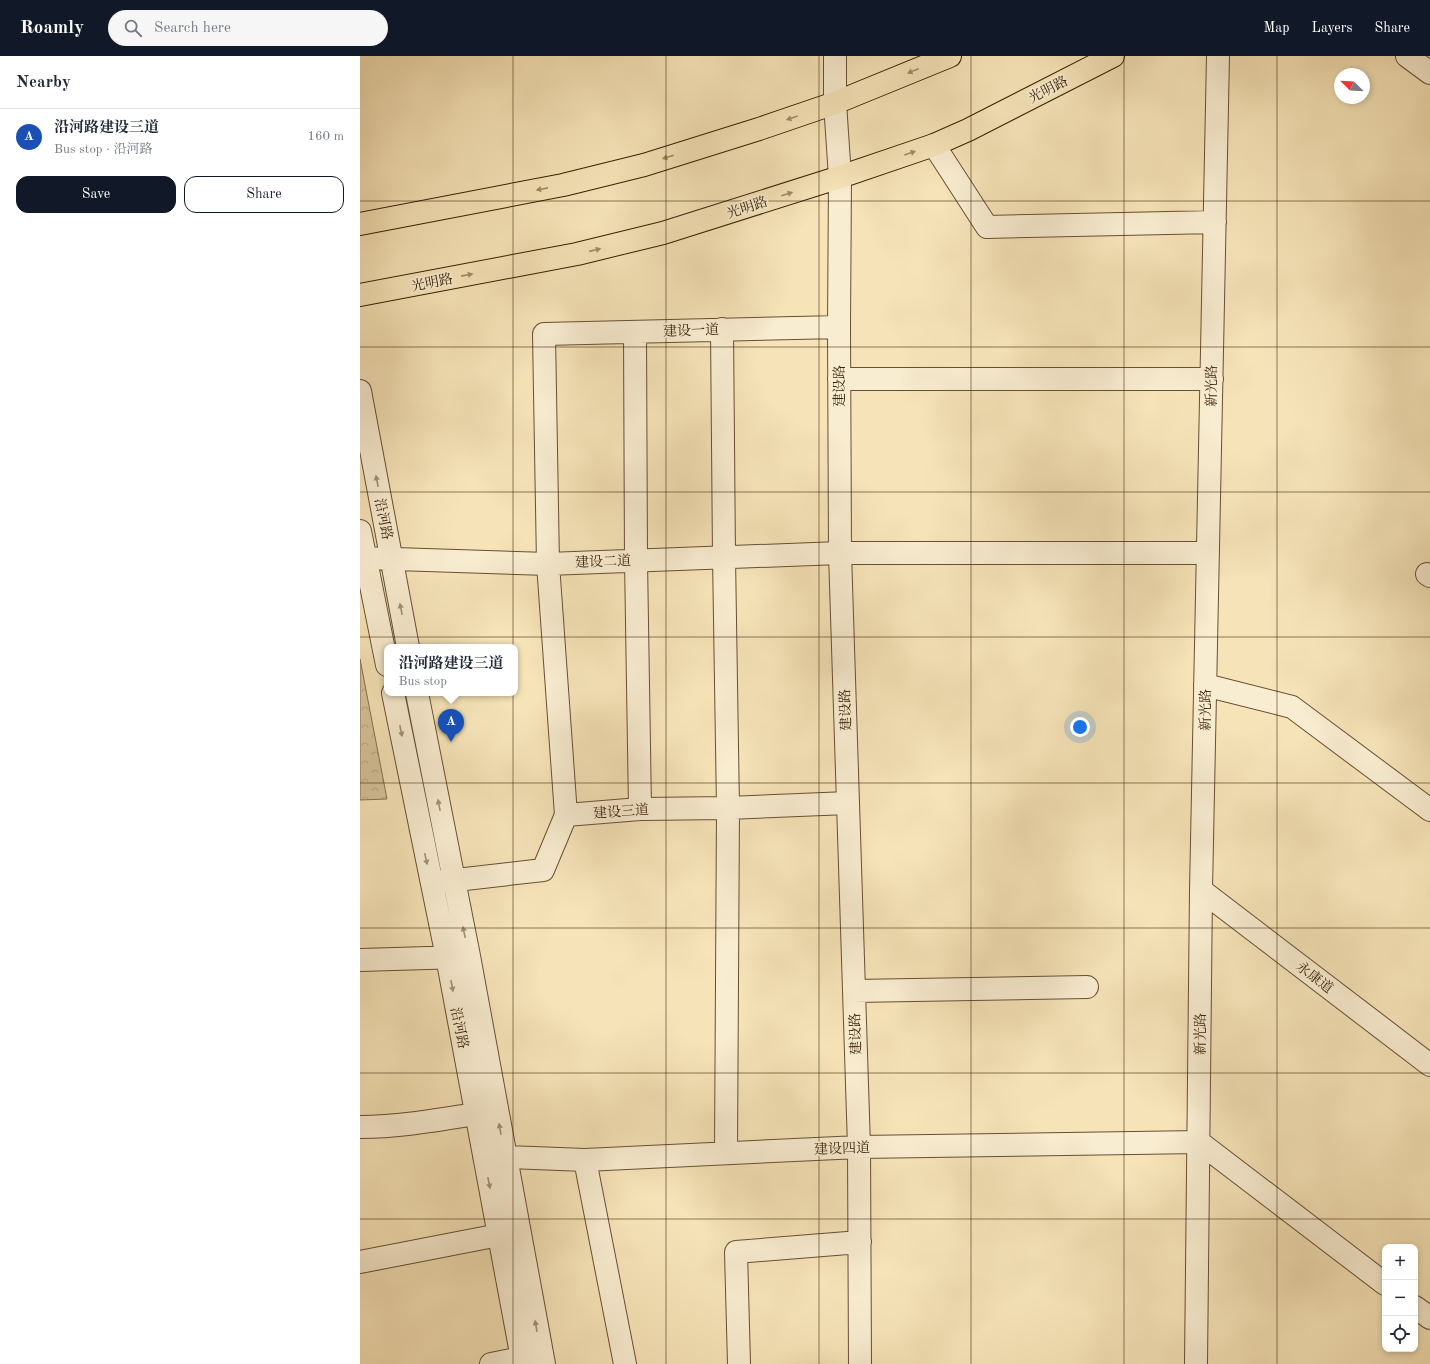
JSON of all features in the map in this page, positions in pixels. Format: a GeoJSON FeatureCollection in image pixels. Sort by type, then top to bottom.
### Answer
{"type":"FeatureCollection","features":[{"type":"Feature","properties":{"kind":"main road"},"geometry":{"type":"LineString","coordinates":[[360,224],[563,185],[644,165],[759,129],[835,103],[950,56]]}},
{"type":"Feature","properties":{"kind":"main road","name":"光明路"},"geometry":{"type":"LineString","coordinates":[[360,295],[577,254],[663,233],[840,177],[934,145],[968,130],[1113,56]]}},
{"type":"Feature","properties":{"kind":"street","name":"建设路"},"geometry":{"type":"LineString","coordinates":[[835,56],[835,103],[840,177],[838,326],[840,553],[859,1147],[860,1364]]}},
{"type":"Feature","properties":{"kind":"street","name":"新光路"},"geometry":{"type":"LineString","coordinates":[[1196,1364],[1201,890],[1218,56]]}},
{"type":"Feature","properties":{"kind":"street"},"geometry":{"type":"LineString","coordinates":[[1407,56],[1430,73]]}},
{"type":"Feature","properties":{"kind":"street"},"geometry":{"type":"LineString","coordinates":[[934,145],[987,227],[1215,222]]}},
{"type":"Feature","properties":{"kind":"street","name":"建设一道"},"geometry":{"type":"LineString","coordinates":[[548,564],[544,334],[838,326]]}},
{"type":"Feature","properties":{"kind":"street"},"geometry":{"type":"LineString","coordinates":[[722,329],[728,808],[726,1153]]}},
{"type":"Feature","properties":{"kind":"street"},"geometry":{"type":"LineString","coordinates":[[636,332],[636,560],[640,809]]}},
{"type":"Feature","properties":{"kind":"street"},"geometry":{"type":"LineString","coordinates":[[839,379],[1212,379]]}},
{"type":"Feature","properties":{"kind":"street","name":"沿河路"},"geometry":{"type":"LineString","coordinates":[[360,391],[407,644]]}},
{"type":"Feature","properties":{"kind":"street","name":"沿河路"},"geometry":{"type":"LineString","coordinates":[[360,531],[384,650]]}},
{"type":"Feature","properties":{"kind":"street","name":"建设二道"},"geometry":{"type":"LineString","coordinates":[[365,558],[548,564],[840,553],[1208,553]]}},
{"type":"Feature","properties":{"kind":"street"},"geometry":{"type":"LineString","coordinates":[[431,883],[543,870],[566,815],[548,564]]}},
{"type":"Feature","properties":{"kind":"street"},"geometry":{"type":"LineString","coordinates":[[1205,685],[1292,707],[1430,810]]}},
{"type":"Feature","properties":{"kind":"street","name":"沿河路"},"geometry":{"type":"LineString","coordinates":[[394,696],[447,957],[523,1361]]}},
{"type":"Feature","properties":{"kind":"street","name":"沿河路"},"geometry":{"type":"LineString","coordinates":[[418,696],[469,956],[544,1364]]}},
{"type":"Feature","properties":{"kind":"street","name":"建设三道"},"geometry":{"type":"LineString","coordinates":[[566,815],[640,809],[728,808],[848,803]]}},
{"type":"Feature","properties":{"kind":"street","name":"永康道"},"geometry":{"type":"LineString","coordinates":[[1201,890],[1430,1064]]}},
{"type":"Feature","properties":{"kind":"street"},"geometry":{"type":"LineString","coordinates":[[360,960],[469,956]]}},
{"type":"Feature","properties":{"kind":"street"},"geometry":{"type":"LineString","coordinates":[[854,991],[1086,987]]}},
{"type":"Feature","properties":{"kind":"street"},"geometry":{"type":"LineString","coordinates":[[360,1128],[415,1124],[476,1114]]}},
{"type":"Feature","properties":{"kind":"street"},"geometry":{"type":"LineString","coordinates":[[1199,1142],[1382,1282]]}},
{"type":"Feature","properties":{"kind":"street","name":"建设四道"},"geometry":{"type":"LineString","coordinates":[[484,1156],[585,1160],[859,1147],[1199,1142]]}},
{"type":"Feature","properties":{"kind":"street"},"geometry":{"type":"LineString","coordinates":[[585,1160],[625,1364]]}},
{"type":"Feature","properties":{"kind":"street"},"geometry":{"type":"LineString","coordinates":[[360,1262],[499,1235]]}},
{"type":"Feature","properties":{"kind":"street"},"geometry":{"type":"LineString","coordinates":[[739,1364],[736,1252],[860,1242]]}},
{"type":"Feature","properties":{"kind":"street"},"geometry":{"type":"LineString","coordinates":[[1418,1309],[1430,1318]]}},
{"type":"Feature","properties":{"kind":"street"},"geometry":{"type":"LineString","coordinates":[[491,1364],[523,1361]]}},
{"type":"Feature","properties":{"kind":"green space"},"geometry":{"type":"Polygon","coordinates":[[[360,659],[387,799],[360,800],[360,659]]]}},
{"type":"Feature","properties":{"kind":"place","name":"沿河路建设三道"},"geometry":{"type":"Point","coordinates":[451,742]}}]}
